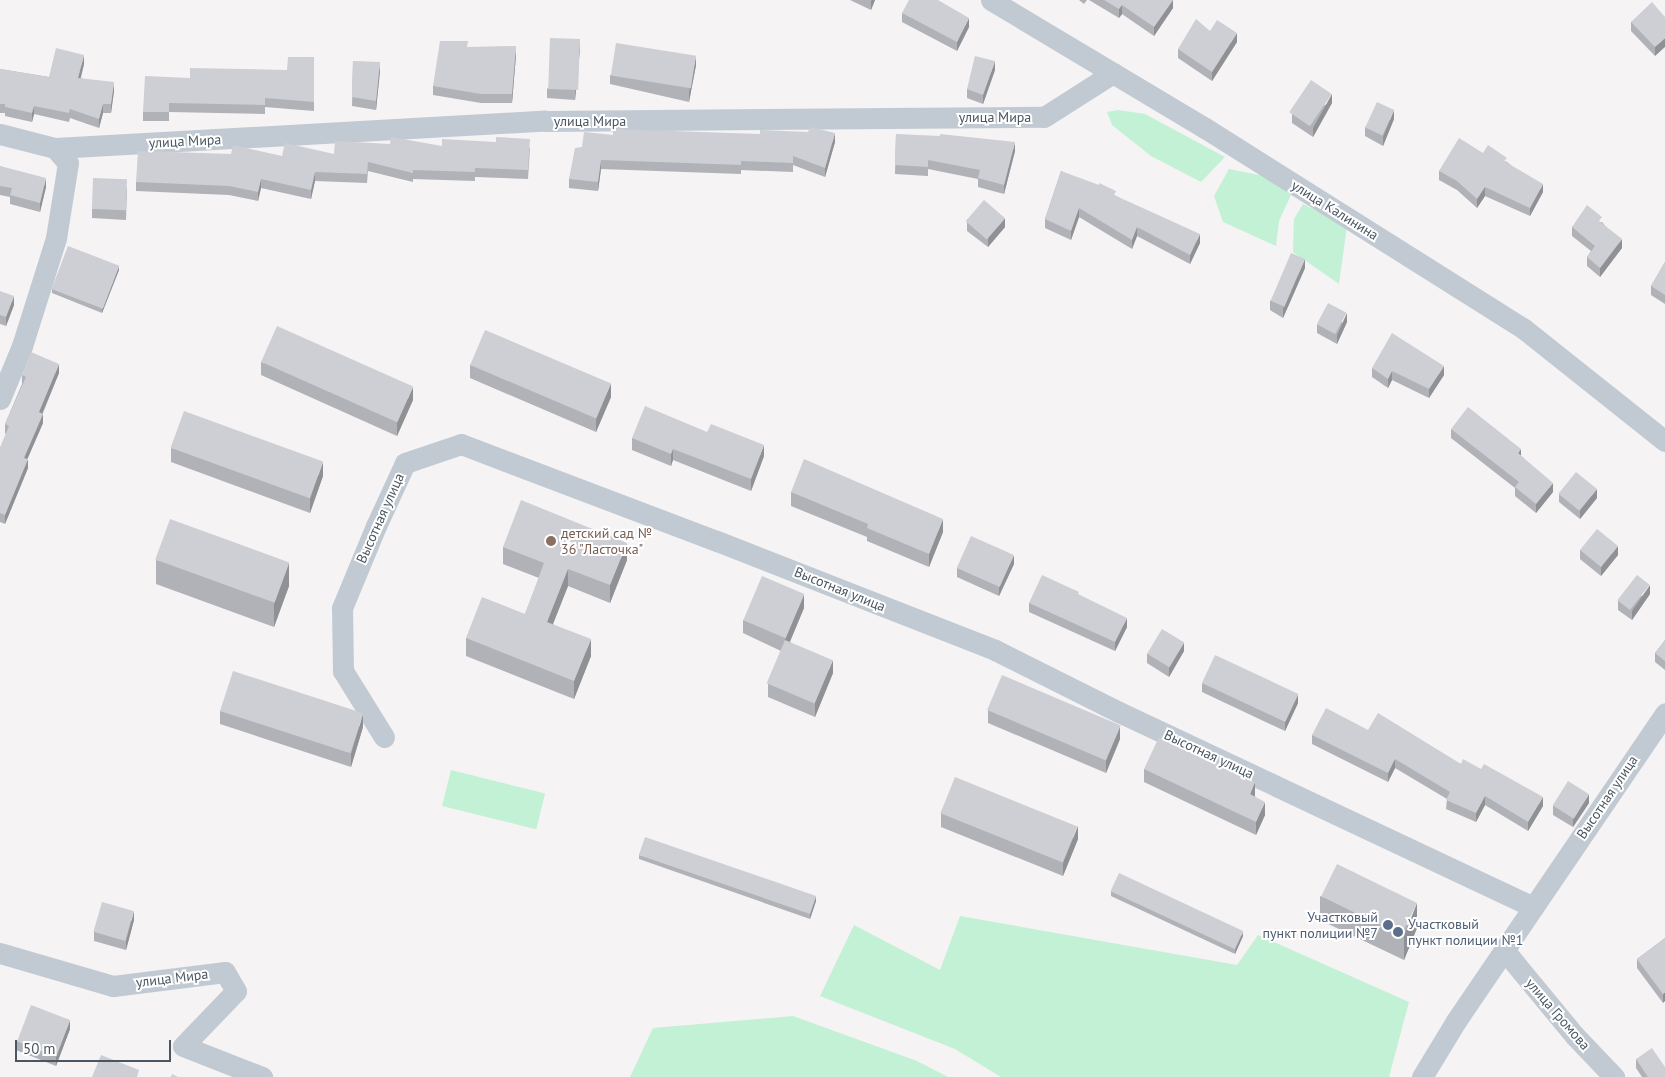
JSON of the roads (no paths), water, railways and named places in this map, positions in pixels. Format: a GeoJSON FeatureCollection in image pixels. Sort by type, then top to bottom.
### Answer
{"type":"FeatureCollection","features":[{"type":"Feature","properties":{"kind":"street","name":"улица Калинина"},"geometry":{"type":"LineString","coordinates":[[991,0],[1205,128],[1524,329],[1665,441]]}},
{"type":"Feature","properties":{"kind":"street","name":"улица Мира"},"geometry":{"type":"LineString","coordinates":[[0,134],[55,148],[545,121],[1044,117],[1112,73]]}},
{"type":"Feature","properties":{"kind":"street"},"geometry":{"type":"LineString","coordinates":[[0,399],[22,346],[56,238],[68,163],[55,148]]}},
{"type":"Feature","properties":{"kind":"street","name":"Высотная улица"},"geometry":{"type":"LineString","coordinates":[[384,737],[344,671],[342,608],[405,463],[461,444],[718,541],[995,650],[1119,712],[1533,907]]}},
{"type":"Feature","properties":{"kind":"street","name":"Высотная улица"},"geometry":{"type":"LineString","coordinates":[[1422,1077],[1456,1021],[1665,713]]}},
{"type":"Feature","properties":{"kind":"street","name":"улица Громова"},"geometry":{"type":"LineString","coordinates":[[1504,950],[1575,1036],[1614,1077]]}},
{"type":"Feature","properties":{"kind":"street","name":"улица Мира"},"geometry":{"type":"LineString","coordinates":[[0,953],[113,986],[225,972],[236,991],[183,1046],[262,1077]]}},
{"type":"Feature","properties":{"kind":"place","name":"детский сад № 36 \"Ласточка\""},"geometry":{"type":"Point","coordinates":[551,541]}},
{"type":"Feature","properties":{"kind":"place","name":"Участковый пункт полиции №7"},"geometry":{"type":"Point","coordinates":[1388,925]}},
{"type":"Feature","properties":{"kind":"place","name":"Участковый пункт полиции №1"},"geometry":{"type":"Point","coordinates":[1398,932]}}]}
